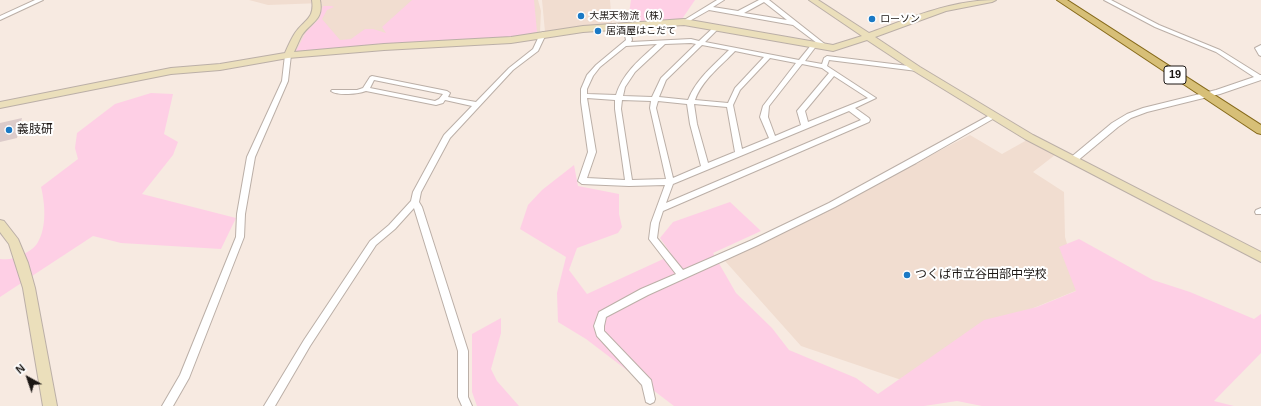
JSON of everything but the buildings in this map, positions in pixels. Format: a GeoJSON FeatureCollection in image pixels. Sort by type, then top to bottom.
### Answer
{"type":"FeatureCollection","features":[{"type":"Feature","properties":{"kind":"main road","name":"19"},"geometry":{"type":"LineString","coordinates":[[1061,0],[1261,130]]}},
{"type":"Feature","properties":{"kind":"street"},"geometry":{"type":"LineString","coordinates":[[0,18],[40,0]]}},
{"type":"Feature","properties":{"kind":"street"},"geometry":{"type":"LineString","coordinates":[[167,406],[184,378],[240,237],[241,214],[251,157],[285,81],[288,55],[300,32],[310,24],[316,16],[316,0]]}},
{"type":"Feature","properties":{"kind":"street"},"geometry":{"type":"LineString","coordinates":[[684,22],[721,0]]}},
{"type":"Feature","properties":{"kind":"street"},"geometry":{"type":"LineString","coordinates":[[739,13],[764,0],[825,47]]}},
{"type":"Feature","properties":{"kind":"street"},"geometry":{"type":"LineString","coordinates":[[813,0],[868,37],[994,116],[1073,160],[1261,257]]}},
{"type":"Feature","properties":{"kind":"street"},"geometry":{"type":"LineString","coordinates":[[0,105],[171,71],[220,67],[288,55],[384,47],[511,40],[583,29],[684,22],[825,47],[842,46],[944,9],[992,0]]}},
{"type":"Feature","properties":{"kind":"street"},"geometry":{"type":"LineString","coordinates":[[1107,0],[1157,26],[1218,51],[1260,78]]}},
{"type":"Feature","properties":{"kind":"street"},"geometry":{"type":"LineString","coordinates":[[708,8],[794,24]]}},
{"type":"Feature","properties":{"kind":"street"},"geometry":{"type":"LineString","coordinates":[[625,44],[682,40],[702,42],[802,62],[824,67],[873,98],[670,182],[629,183],[582,181],[592,152],[584,89],[590,75],[598,66],[629,40],[626,26]]}},
{"type":"Feature","properties":{"kind":"street"},"geometry":{"type":"LineString","coordinates":[[681,274],[653,239],[653,232],[670,182],[653,108],[654,99],[663,79],[717,27]]}},
{"type":"Feature","properties":{"kind":"street"},"geometry":{"type":"LineString","coordinates":[[269,406],[307,343],[373,243],[392,227],[415,202],[418,192],[447,137],[511,69],[536,50],[543,34]]}},
{"type":"Feature","properties":{"kind":"street"},"geometry":{"type":"LineString","coordinates":[[629,183],[618,109],[620,88],[627,76],[664,42]]}},
{"type":"Feature","properties":{"kind":"street"},"geometry":{"type":"LineString","coordinates":[[773,139],[764,117],[766,106],[814,45]]}},
{"type":"Feature","properties":{"kind":"street"},"geometry":{"type":"LineString","coordinates":[[1261,47],[1258,48],[1261,54]]}},
{"type":"Feature","properties":{"kind":"street"},"geometry":{"type":"LineString","coordinates":[[705,168],[691,102],[698,87],[734,49]]}},
{"type":"Feature","properties":{"kind":"street"},"geometry":{"type":"LineString","coordinates":[[740,153],[730,105],[737,90],[768,56]]}},
{"type":"Feature","properties":{"kind":"street"},"geometry":{"type":"LineString","coordinates":[[824,67],[827,58],[918,69]]}},
{"type":"Feature","properties":{"kind":"street"},"geometry":{"type":"LineString","coordinates":[[806,125],[802,111],[833,73]]}},
{"type":"Feature","properties":{"kind":"street"},"geometry":{"type":"LineString","coordinates":[[334,91],[357,92],[366,89],[436,103],[441,102],[446,93],[372,78],[366,89]]}},
{"type":"Feature","properties":{"kind":"street"},"geometry":{"type":"LineString","coordinates":[[1073,160],[1114,125],[1129,116],[1145,110],[1207,95],[1260,78]]}},
{"type":"Feature","properties":{"kind":"street"},"geometry":{"type":"LineString","coordinates":[[584,96],[654,99],[730,105]]}},
{"type":"Feature","properties":{"kind":"street"},"geometry":{"type":"LineString","coordinates":[[444,98],[478,105]]}},
{"type":"Feature","properties":{"kind":"street"},"geometry":{"type":"LineString","coordinates":[[661,209],[866,120],[850,108]]}},
{"type":"Feature","properties":{"kind":"street"},"geometry":{"type":"LineString","coordinates":[[650,399],[647,383],[600,333],[599,326],[602,315],[620,304],[681,274],[777,232],[898,169],[994,116]]}},
{"type":"Feature","properties":{"kind":"street"},"geometry":{"type":"LineString","coordinates":[[415,202],[418,207],[463,351],[463,397],[467,406]]}},
{"type":"Feature","properties":{"kind":"street"},"geometry":{"type":"LineString","coordinates":[[0,224],[14,242],[24,269],[29,288],[50,406]]}},
{"type":"Feature","properties":{"kind":"shaded area"},"geometry":{"type":"Polygon","coordinates":[[[249,0],[538,0],[541,11],[540,33],[508,39],[425,42],[295,52],[294,51],[304,32],[315,23],[320,13],[322,3],[268,5],[249,0]]]}},
{"type":"Feature","properties":{"kind":"shaded area"},"geometry":{"type":"Polygon","coordinates":[[[412,0],[534,0],[537,32],[510,37],[296,51],[306,32],[319,19],[323,6],[334,7],[327,10],[322,19],[340,40],[351,39],[365,29],[373,29],[386,33],[382,27],[412,0]]]}},
{"type":"Feature","properties":{"kind":"shaded area"},"geometry":{"type":"Polygon","coordinates":[[[542,0],[610,0],[612,24],[545,32],[542,0]]]}},
{"type":"Feature","properties":{"kind":"shaded area"},"geometry":{"type":"Polygon","coordinates":[[[631,0],[695,0],[682,19],[638,21],[637,19],[628,20],[631,0]]]}},
{"type":"Feature","properties":{"kind":"shaded area"},"geometry":{"type":"Polygon","coordinates":[[[151,93],[173,94],[164,134],[178,142],[173,155],[142,194],[236,218],[221,249],[121,243],[93,236],[0,297],[0,259],[11,259],[16,257],[28,252],[37,244],[41,236],[44,222],[41,187],[78,159],[75,148],[77,133],[115,104],[151,93]]]}},
{"type":"Feature","properties":{"kind":"shaded area","name":"つくば市立谷田部中学校"},"geometry":{"type":"Polygon","coordinates":[[[970,135],[1002,154],[1027,140],[1055,155],[1033,172],[1064,192],[1065,237],[1080,289],[1019,314],[925,388],[801,346],[725,261],[970,135]]]}},
{"type":"Feature","properties":{"kind":"shaded area"},"geometry":{"type":"Polygon","coordinates":[[[574,165],[578,186],[619,194],[619,214],[622,227],[618,233],[577,248],[569,270],[587,294],[672,255],[660,238],[673,222],[730,202],[761,231],[713,253],[736,293],[772,328],[789,350],[856,378],[878,394],[984,320],[1037,307],[1076,291],[1059,247],[1079,239],[1153,280],[1190,292],[1254,319],[1261,314],[1261,353],[1214,401],[1234,406],[982,406],[957,401],[924,406],[674,406],[586,339],[558,322],[557,293],[566,257],[520,229],[528,205],[542,190],[574,165]]]}},
{"type":"Feature","properties":{"kind":"shaded area"},"geometry":{"type":"Polygon","coordinates":[[[501,318],[501,333],[491,369],[497,381],[519,406],[477,406],[472,392],[472,334],[501,318]]]}},
{"type":"Feature","properties":{"kind":"place","name":"大黒天物流（株）"},"geometry":{"type":"Point","coordinates":[581,16]}},
{"type":"Feature","properties":{"kind":"place","name":"ローソン"},"geometry":{"type":"Point","coordinates":[872,19]}},
{"type":"Feature","properties":{"kind":"place","name":"居酒屋はこだて"},"geometry":{"type":"Point","coordinates":[598,31]}},
{"type":"Feature","properties":{"kind":"place","name":"義肢研"},"geometry":{"type":"Point","coordinates":[9,130]}},
{"type":"Feature","properties":{"kind":"place","name":"つくば市立谷田部中学校"},"geometry":{"type":"Point","coordinates":[907,275]}}]}
